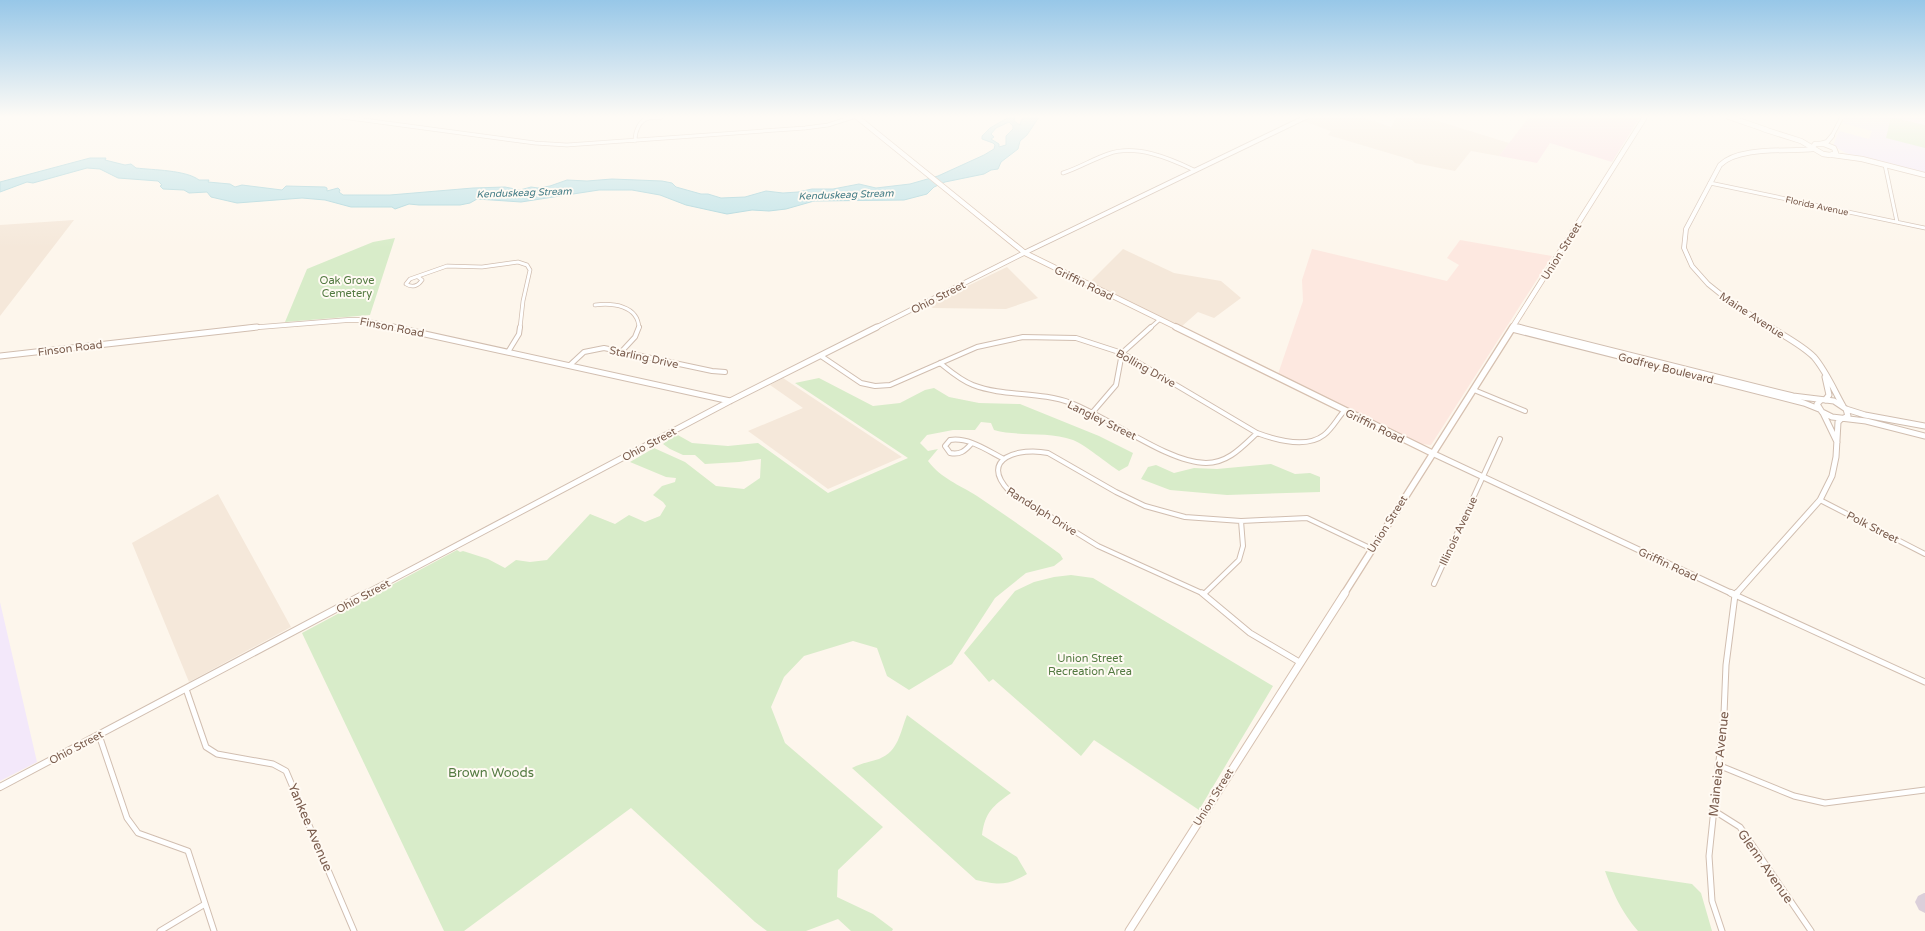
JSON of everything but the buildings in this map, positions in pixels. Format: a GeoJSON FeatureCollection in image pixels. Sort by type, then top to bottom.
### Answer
{"type":"FeatureCollection","features":[{"type":"Feature","properties":{"kind":"main road","name":"Griffin Road"},"geometry":{"type":"LineString","coordinates":[[909,160],[1025,253],[1432,453]]}},
{"type":"Feature","properties":{"kind":"main road","name":"Union Street"},"geometry":{"type":"LineString","coordinates":[[1129,931],[1242,752],[1301,663],[1432,453],[1474,390],[1619,160]]}},
{"type":"Feature","properties":{"kind":"main road"},"geometry":{"type":"LineString","coordinates":[[1867,160],[1924,175]]}},
{"type":"Feature","properties":{"kind":"main road"},"geometry":{"type":"LineString","coordinates":[[1874,160],[1924,175]]}},
{"type":"Feature","properties":{"kind":"street"},"geometry":{"type":"LineString","coordinates":[[1063,173],[1093,160]]}},
{"type":"Feature","properties":{"kind":"street"},"geometry":{"type":"LineString","coordinates":[[1171,160],[1194,170]]}},
{"type":"Feature","properties":{"kind":"street","name":"Ohio Street"},"geometry":{"type":"LineString","coordinates":[[0,787],[730,401],[1025,253],[1214,160]]}},
{"type":"Feature","properties":{"kind":"street","name":"Maine Avenue"},"geometry":{"type":"LineString","coordinates":[[1725,160],[1720,165],[1710,183],[1684,235],[1684,248],[1689,261],[1700,276],[1715,291],[1734,305],[1798,344],[1814,358],[1822,368],[1844,407]]}},
{"type":"Feature","properties":{"kind":"street"},"geometry":{"type":"LineString","coordinates":[[1884,165],[1897,222]]}},
{"type":"Feature","properties":{"kind":"street","name":"Florida Avenue"},"geometry":{"type":"LineString","coordinates":[[1710,183],[1925,228]]}},
{"type":"Feature","properties":{"kind":"street"},"geometry":{"type":"LineString","coordinates":[[418,277],[432,270],[447,266],[482,267],[518,262],[527,264],[530,270],[523,301],[519,334],[508,352]]}},
{"type":"Feature","properties":{"kind":"street"},"geometry":{"type":"LineString","coordinates":[[595,305],[616,304],[631,312],[637,318],[639,325],[638,333],[622,351]]}},
{"type":"Feature","properties":{"kind":"street","name":"Finson Road"},"geometry":{"type":"LineString","coordinates":[[0,356],[50,352],[182,334],[348,319],[383,324],[730,401]]}},
{"type":"Feature","properties":{"kind":"street"},"geometry":{"type":"LineString","coordinates":[[1092,413],[1116,385],[1122,353],[1159,320]]}},
{"type":"Feature","properties":{"kind":"street","name":"Godfrey Boulevard"},"geometry":{"type":"LineString","coordinates":[[1513,328],[1760,388],[1834,401],[1844,407]]}},
{"type":"Feature","properties":{"kind":"street","name":"Godfrey Boulevard"},"geometry":{"type":"LineString","coordinates":[[1513,328],[1804,403],[1832,417],[1843,419]]}},
{"type":"Feature","properties":{"kind":"street","name":"Bolling Drive"},"geometry":{"type":"LineString","coordinates":[[821,356],[861,383],[875,386],[890,385],[977,347],[1023,337],[1076,338],[1122,353],[1257,433],[1271,439],[1289,442],[1320,438],[1327,432],[1344,411]]}},
{"type":"Feature","properties":{"kind":"street","name":"Starling Drive"},"geometry":{"type":"LineString","coordinates":[[570,365],[585,350],[592,348],[622,351],[712,371],[725,372]]}},
{"type":"Feature","properties":{"kind":"street","name":"Langley Street"},"geometry":{"type":"LineString","coordinates":[[940,363],[959,378],[972,385],[992,390],[1056,398],[1092,413],[1152,445],[1191,462],[1210,463],[1230,458],[1257,433]]}},
{"type":"Feature","properties":{"kind":"street","name":"Maine Avenue"},"geometry":{"type":"LineString","coordinates":[[1821,411],[1817,404],[1828,398],[1829,390],[1822,368]]}},
{"type":"Feature","properties":{"kind":"street"},"geometry":{"type":"LineString","coordinates":[[1474,390],[1525,411]]}},
{"type":"Feature","properties":{"kind":"street"},"geometry":{"type":"LineString","coordinates":[[1735,595],[1820,500],[1832,476],[1838,443],[1838,422],[1849,414],[1844,407]]}},
{"type":"Feature","properties":{"kind":"street"},"geometry":{"type":"LineString","coordinates":[[1844,407],[1865,415],[1925,426]]}},
{"type":"Feature","properties":{"kind":"street"},"geometry":{"type":"LineString","coordinates":[[1821,411],[1838,443]]}},
{"type":"Feature","properties":{"kind":"street"},"geometry":{"type":"LineString","coordinates":[[1843,419],[1866,421],[1925,436]]}},
{"type":"Feature","properties":{"kind":"street"},"geometry":{"type":"LineString","coordinates":[[971,444],[963,452],[956,454],[950,453],[945,446],[950,440],[957,438],[971,444],[1004,459],[1022,450],[1038,450],[1048,453],[1116,492],[1145,506],[1185,518],[1241,521],[1307,518],[1372,549]]}},
{"type":"Feature","properties":{"kind":"street","name":"Illinois Avenue"},"geometry":{"type":"LineString","coordinates":[[1434,584],[1500,439]]}},
{"type":"Feature","properties":{"kind":"street","name":"Griffin Road"},"geometry":{"type":"LineString","coordinates":[[1432,453],[1925,682]]}},
{"type":"Feature","properties":{"kind":"street","name":"Randolph Drive"},"geometry":{"type":"LineString","coordinates":[[1004,459],[999,466],[998,474],[1002,485],[1009,491],[1098,546],[1204,594],[1250,633],[1301,663]]}},
{"type":"Feature","properties":{"kind":"street","name":"Polk Street"},"geometry":{"type":"LineString","coordinates":[[1820,500],[1925,554]]}},
{"type":"Feature","properties":{"kind":"street"},"geometry":{"type":"LineString","coordinates":[[1204,594],[1239,560],[1241,555],[1241,521]]}},
{"type":"Feature","properties":{"kind":"street","name":"Maineiac Avenue"},"geometry":{"type":"LineString","coordinates":[[1722,931],[1712,901],[1709,856],[1724,714],[1726,664],[1735,595]]}},
{"type":"Feature","properties":{"kind":"street","name":"Yankee Avenue"},"geometry":{"type":"LineString","coordinates":[[186,689],[206,747],[217,754],[273,764],[286,772],[335,883],[354,931]]}},
{"type":"Feature","properties":{"kind":"street"},"geometry":{"type":"LineString","coordinates":[[99,736],[126,818],[138,833],[188,851],[214,931]]}},
{"type":"Feature","properties":{"kind":"street"},"geometry":{"type":"LineString","coordinates":[[1718,765],[1794,796],[1825,803],[1925,790]]}},
{"type":"Feature","properties":{"kind":"street","name":"Glenn Avenue"},"geometry":{"type":"LineString","coordinates":[[1713,810],[1729,819],[1740,828],[1811,931]]}},
{"type":"Feature","properties":{"kind":"street"},"geometry":{"type":"LineString","coordinates":[[160,931],[205,904]]}},
{"type":"Feature","properties":{"kind":"shaded area"},"geometry":{"type":"Polygon","coordinates":[[[1412,160],[1463,160],[1455,171],[1415,163],[1412,160]]]}},
{"type":"Feature","properties":{"kind":"shaded area"},"geometry":{"type":"Polygon","coordinates":[[[1523,160],[1539,160],[1537,163],[1523,160]]]}},
{"type":"Feature","properties":{"kind":"shaded area"},"geometry":{"type":"Polygon","coordinates":[[[1874,160],[1925,160],[1925,174],[1874,160]]]}},
{"type":"Feature","properties":{"kind":"shaded area"},"geometry":{"type":"Polygon","coordinates":[[[74,220],[0,316],[0,225],[74,220]]]}},
{"type":"Feature","properties":{"kind":"shaded area"},"geometry":{"type":"Polygon","coordinates":[[[1460,240],[1552,256],[1431,445],[1421,444],[1278,374],[1303,301],[1302,280],[1312,249],[1447,281],[1459,265],[1447,258],[1460,240]]]}},
{"type":"Feature","properties":{"kind":"shaded area"},"geometry":{"type":"Polygon","coordinates":[[[1123,249],[1174,273],[1221,281],[1241,298],[1214,318],[1198,312],[1181,327],[1089,283],[1123,249]]]}},
{"type":"Feature","properties":{"kind":"shaded area"},"geometry":{"type":"Polygon","coordinates":[[[1007,267],[1038,298],[1006,309],[933,308],[928,305],[1007,267]]]}},
{"type":"Feature","properties":{"kind":"shaded area"},"geometry":{"type":"Polygon","coordinates":[[[783,378],[902,457],[828,489],[748,431],[803,408],[770,385],[783,378]]]}},
{"type":"Feature","properties":{"kind":"shaded area"},"geometry":{"type":"Polygon","coordinates":[[[218,494],[291,627],[189,682],[132,543],[218,494]]]}},
{"type":"Feature","properties":{"kind":"shaded area"},"geometry":{"type":"Polygon","coordinates":[[[0,602],[37,762],[0,781],[0,602]]]}},
{"type":"Feature","properties":{"kind":"green space","name":"Oak Grove Cemetery"},"geometry":{"type":"Polygon","coordinates":[[[395,238],[370,315],[285,322],[307,269],[373,242],[395,238]]]}},
{"type":"Feature","properties":{"kind":"green space","name":"Brown Woods"},"geometry":{"type":"Polygon","coordinates":[[[819,378],[873,406],[900,403],[925,390],[934,388],[949,397],[979,403],[1020,404],[1099,436],[1133,453],[1128,466],[1119,471],[1073,440],[1063,437],[994,430],[991,423],[981,422],[975,430],[953,430],[927,435],[920,443],[928,451],[938,449],[928,461],[933,467],[951,481],[977,496],[1029,532],[1060,554],[1063,559],[1054,566],[1026,573],[995,598],[952,664],[909,690],[887,676],[877,648],[853,641],[804,656],[784,677],[771,707],[785,743],[883,827],[838,870],[837,897],[873,914],[893,929],[892,931],[851,931],[838,919],[806,931],[767,931],[755,922],[631,808],[464,931],[444,931],[302,633],[457,550],[488,559],[505,568],[516,560],[530,562],[547,560],[590,514],[615,524],[629,515],[645,522],[660,516],[666,506],[653,495],[662,486],[675,482],[676,478],[666,477],[630,462],[654,448],[685,462],[716,486],[744,489],[760,478],[761,459],[705,464],[695,455],[683,455],[663,444],[676,434],[692,443],[728,446],[758,443],[828,493],[908,458],[795,383],[819,378]]]}},
{"type":"Feature","properties":{"kind":"green space"},"geometry":{"type":"Polygon","coordinates":[[[1271,464],[1295,474],[1310,473],[1320,477],[1320,492],[1227,495],[1170,490],[1141,479],[1148,467],[1156,465],[1174,473],[1194,468],[1217,469],[1271,464]]]}},
{"type":"Feature","properties":{"kind":"green space","name":"Union Street Recreation Area"},"geometry":{"type":"Polygon","coordinates":[[[1071,575],[1093,578],[1273,686],[1199,810],[1094,740],[1081,756],[993,679],[989,682],[964,653],[1015,591],[1034,582],[1071,575]]]}},
{"type":"Feature","properties":{"kind":"green space"},"geometry":{"type":"Polygon","coordinates":[[[907,715],[1011,793],[991,810],[985,821],[982,835],[1017,857],[1027,874],[1013,881],[1002,883],[991,883],[976,880],[852,768],[886,756],[895,746],[907,715]]]}},
{"type":"Feature","properties":{"kind":"green space"},"geometry":{"type":"Polygon","coordinates":[[[1605,871],[1692,884],[1701,893],[1712,931],[1638,931],[1618,902],[1605,871]]]}},
{"type":"Feature","properties":{"kind":"water","name":"Kenduskeag Stream"},"geometry":{"type":"Polygon","coordinates":[[[81,160],[107,160],[125,165],[131,164],[136,168],[178,172],[199,180],[209,180],[208,182],[230,184],[235,187],[242,185],[282,190],[286,186],[325,187],[327,188],[327,191],[338,188],[340,190],[339,192],[343,195],[390,195],[473,188],[505,187],[520,190],[531,187],[538,188],[550,186],[567,180],[587,181],[612,179],[662,181],[672,183],[676,187],[721,198],[745,197],[766,191],[783,193],[798,192],[812,189],[833,189],[859,184],[876,188],[910,184],[938,176],[972,160],[1003,160],[998,169],[991,170],[984,174],[945,182],[934,187],[927,194],[904,200],[814,201],[786,209],[769,211],[752,210],[727,214],[686,205],[660,195],[632,190],[599,190],[521,202],[477,199],[470,203],[460,205],[409,204],[395,209],[392,207],[351,207],[325,200],[302,198],[237,203],[211,197],[207,192],[189,193],[184,190],[163,189],[160,186],[162,185],[158,181],[118,178],[100,169],[87,168],[33,183],[27,182],[0,192],[0,182],[81,160]]]}}]}
